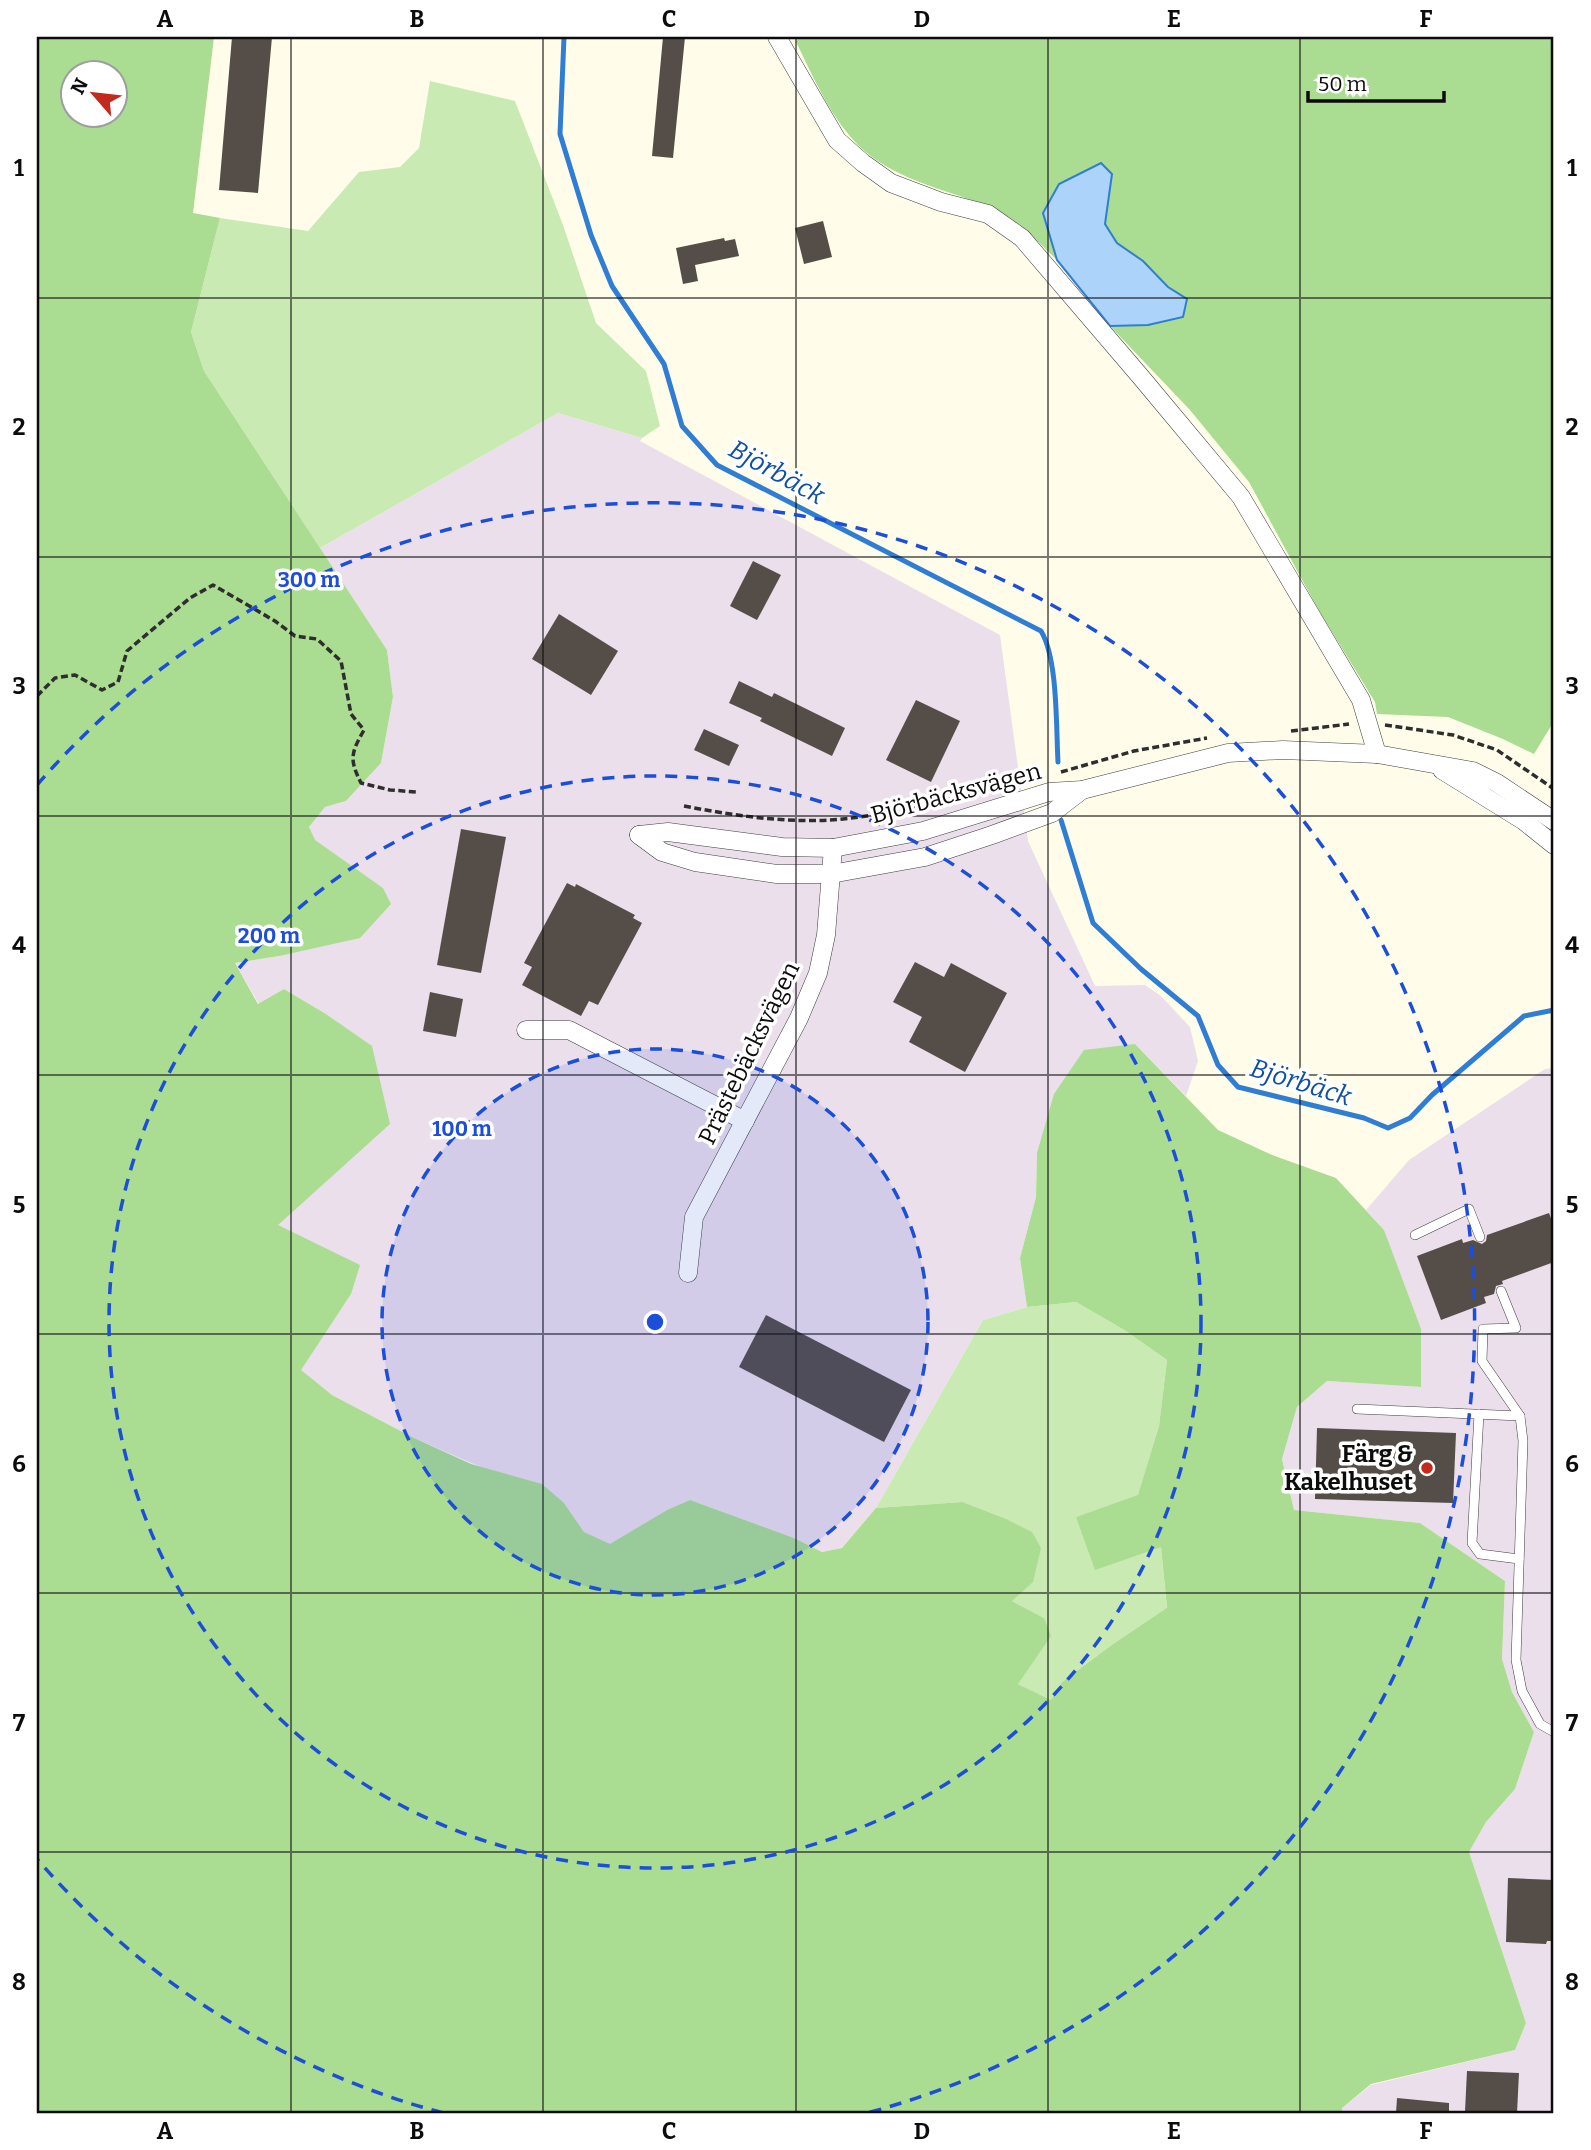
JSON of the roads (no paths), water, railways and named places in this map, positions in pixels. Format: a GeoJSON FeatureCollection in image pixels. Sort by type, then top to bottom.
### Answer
{"type":"FeatureCollection","features":[{"type":"Feature","properties":{"kind":"street"},"geometry":{"type":"LineString","coordinates":[[777,37],[837,140],[891,183],[942,202],[988,214],[1022,238],[1157,396],[1241,497],[1361,700],[1377,754]]}},
{"type":"Feature","properties":{"kind":"street","name":"Björbäcksvägen"},"geometry":{"type":"LineString","coordinates":[[1082,790],[1052,813],[992,835],[925,857],[831,874],[777,874],[695,862],[662,852],[639,835],[668,832],[782,847],[833,848],[923,831],[1049,792],[1082,790],[1228,752],[1283,750],[1377,754],[1474,771],[1554,821]]}},
{"type":"Feature","properties":{"kind":"street","name":"Björbäcksvägen"},"geometry":{"type":"LineString","coordinates":[[1436,766],[1524,821],[1554,845]]}},
{"type":"Feature","properties":{"kind":"street","name":"Prästebäcksvägen"},"geometry":{"type":"LineString","coordinates":[[688,1273],[694,1217],[799,1018],[818,973],[826,935],[833,848]]}},
{"type":"Feature","properties":{"kind":"street"},"geometry":{"type":"LineString","coordinates":[[526,1030],[569,1030],[745,1121]]}},
{"type":"Feature","properties":{"kind":"lane"},"geometry":{"type":"LineString","coordinates":[[1415,1236],[1469,1209],[1480,1237]]}},
{"type":"Feature","properties":{"kind":"lane"},"geometry":{"type":"LineString","coordinates":[[1501,1291],[1516,1328],[1483,1329],[1482,1360],[1520,1416],[1524,1441],[1516,1660],[1522,1691],[1540,1724],[1554,1732]]}},
{"type":"Feature","properties":{"kind":"lane"},"geometry":{"type":"LineString","coordinates":[[1357,1409],[1520,1416]]}},
{"type":"Feature","properties":{"kind":"lane"},"geometry":{"type":"LineString","coordinates":[[1479,1413],[1472,1543],[1480,1553],[1519,1559]]}},
{"type":"Feature","properties":{"kind":"water"},"geometry":{"type":"Polygon","coordinates":[[[1101,163],[1112,174],[1105,224],[1117,243],[1143,261],[1168,287],[1187,299],[1183,317],[1148,325],[1110,326],[1057,260],[1043,213],[1059,184],[1101,163]]]}},
{"type":"Feature","properties":{"kind":"waterway","name":"Björbäck"},"geometry":{"type":"LineString","coordinates":[[564,37],[560,134],[591,235],[612,286],[664,364],[682,426],[717,465],[1041,631],[1051,658],[1058,762]]}},
{"type":"Feature","properties":{"kind":"waterway","name":"Björbäck"},"geometry":{"type":"LineString","coordinates":[[1061,820],[1093,923],[1141,969],[1198,1016],[1218,1065],[1238,1087],[1364,1118],[1388,1128],[1410,1118],[1432,1095],[1524,1016],[1554,1010]]}},
{"type":"Feature","properties":{"kind":"place","name":"Färg & Kakelhuset"},"geometry":{"type":"Point","coordinates":[1427,1468]}}]}
